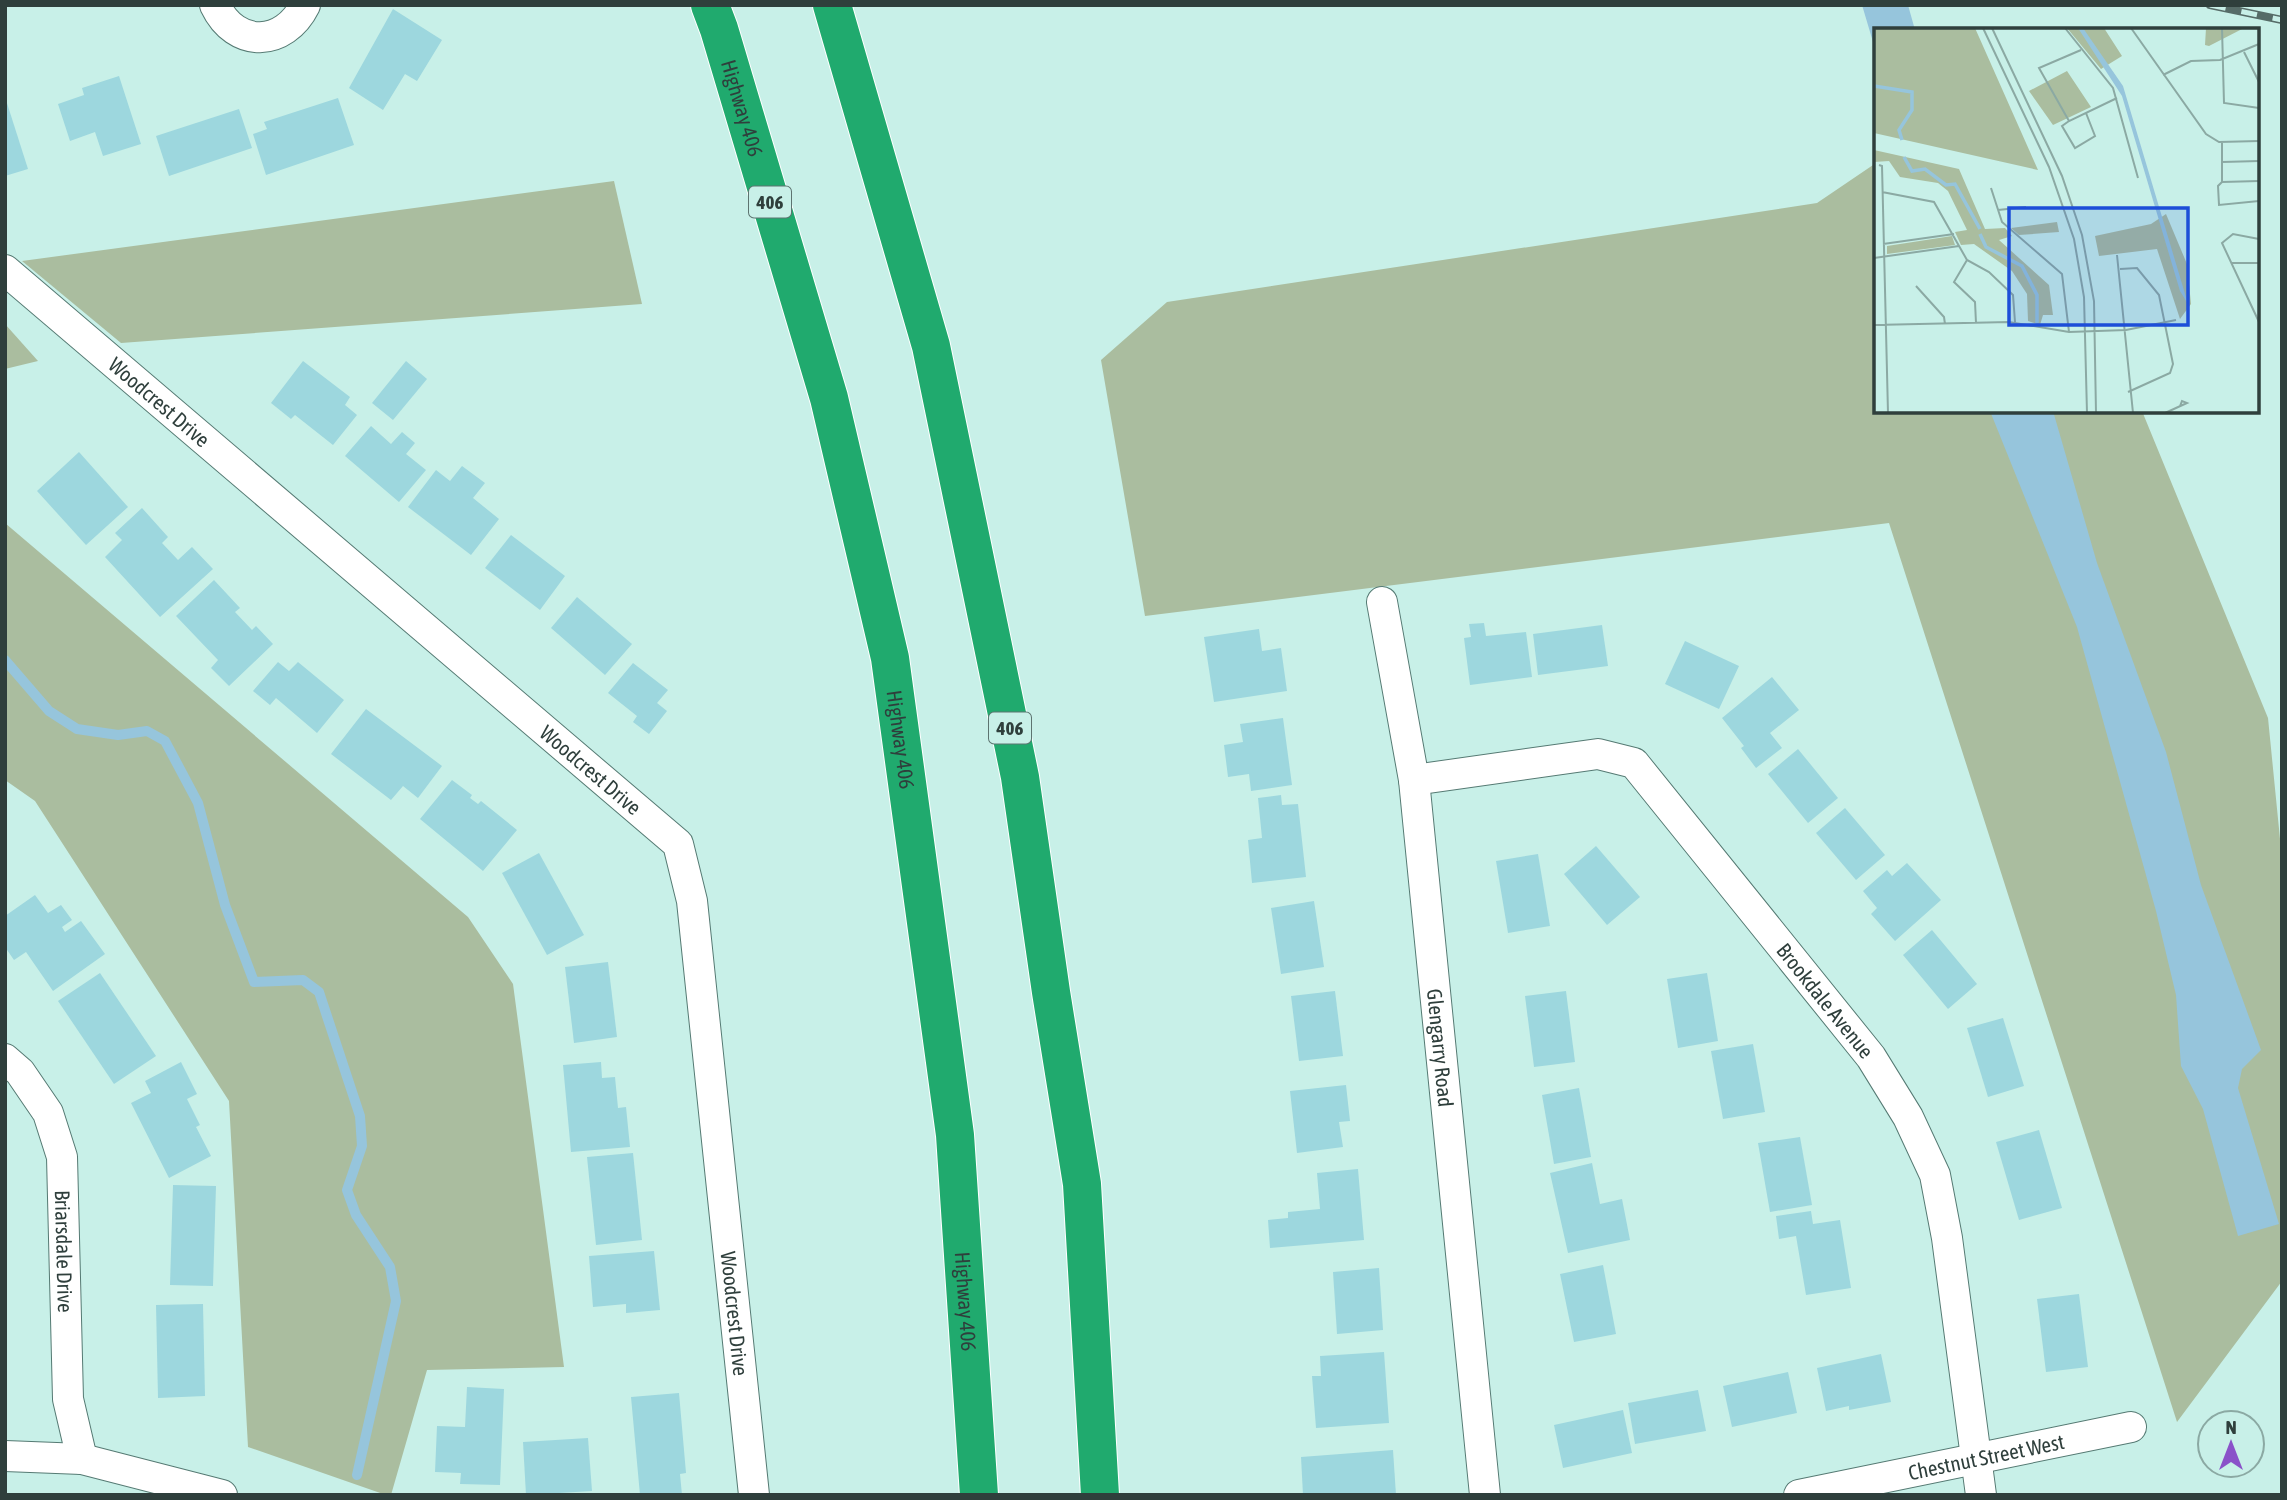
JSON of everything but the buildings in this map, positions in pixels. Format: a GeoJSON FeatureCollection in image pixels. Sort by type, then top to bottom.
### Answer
{"type":"FeatureCollection","features":[{"type":"Feature","properties":{"kind":"highway","name":"Highway 406"},"geometry":{"type":"LineString","coordinates":[[710,5],[829,398],[890,658],[955,1135],[979,1491]]}},
{"type":"Feature","properties":{"kind":"highway","name":"406"},"geometry":{"type":"LineString","coordinates":[[832,5],[931,346],[1020,777],[1082,1184],[1100,1481]]}},
{"type":"Feature","properties":{"kind":"street"},"geometry":{"type":"LineString","coordinates":[[215,5],[231,28],[244,35],[259,37],[274,35],[287,29],[298,18],[305,5]]}},
{"type":"Feature","properties":{"kind":"street","name":"Woodcrest Drive"},"geometry":{"type":"LineString","coordinates":[[5,270],[678,844],[692,901],[754,1495]]}},
{"type":"Feature","properties":{"kind":"street","name":"Glengarry Road"},"geometry":{"type":"LineString","coordinates":[[1382,602],[1414,780],[1485,1495]]}},
{"type":"Feature","properties":{"kind":"street","name":"Brookdale Avenue"},"geometry":{"type":"LineString","coordinates":[[1414,780],[1598,754],[1634,763],[1871,1057],[1908,1117],[1935,1175],[1945,1225],[1981,1495]]}},
{"type":"Feature","properties":{"kind":"street","name":"Briarsdale Drive"},"geometry":{"type":"LineString","coordinates":[[5,1059],[20,1072],[48,1112],[62,1157],[68,1399],[82,1459]]}},
{"type":"Feature","properties":{"kind":"street","name":"Chestnut Street West"},"geometry":{"type":"LineString","coordinates":[[1800,1495],[2131,1427]]}},
{"type":"Feature","properties":{"kind":"street"},"geometry":{"type":"LineString","coordinates":[[5,1456],[82,1459],[222,1495]]}},
{"type":"Feature","properties":{"kind":"green space"},"geometry":{"type":"Polygon","coordinates":[[[1874,164],[1874,413],[2143,413],[2268,718],[2282,859],[2282,1281],[2177,1422],[1889,523],[1145,616],[1101,360],[1167,302],[1817,203],[1874,164]]]}},
{"type":"Feature","properties":{"kind":"green space"},"geometry":{"type":"Polygon","coordinates":[[[614,181],[642,304],[121,343],[22,261],[614,181]]]}},
{"type":"Feature","properties":{"kind":"green space"},"geometry":{"type":"Polygon","coordinates":[[[5,324],[38,361],[5,369],[5,324]]]}},
{"type":"Feature","properties":{"kind":"green space"},"geometry":{"type":"Polygon","coordinates":[[[5,523],[468,917],[513,984],[564,1367],[427,1370],[391,1495],[248,1447],[229,1101],[35,801],[5,780],[5,523]]]}},
{"type":"Feature","properties":{"kind":"water"},"geometry":{"type":"Polygon","coordinates":[[[1862,5],[1908,5],[1914,28],[1874,28],[1874,45],[1862,5]]]}},
{"type":"Feature","properties":{"kind":"water"},"geometry":{"type":"Polygon","coordinates":[[[1991,413],[2054,413],[2097,563],[2166,752],[2201,885],[2261,1050],[2242,1069],[2238,1088],[2279,1224],[2238,1236],[2203,1109],[2181,1066],[2176,995],[2156,911],[2077,627],[1991,413]]]}},
{"type":"Feature","properties":{"kind":"waterway"},"geometry":{"type":"LineString","coordinates":[[5,660],[49,711],[77,729],[118,735],[147,731],[165,741],[198,803],[225,905],[254,982],[303,980],[319,992],[360,1116],[362,1146],[347,1190],[356,1215],[390,1267],[396,1301],[357,1475]]}},
{"type":"Feature","properties":{"kind":"railway"},"geometry":{"type":"LineString","coordinates":[[2210,5],[2282,20]]}}]}
